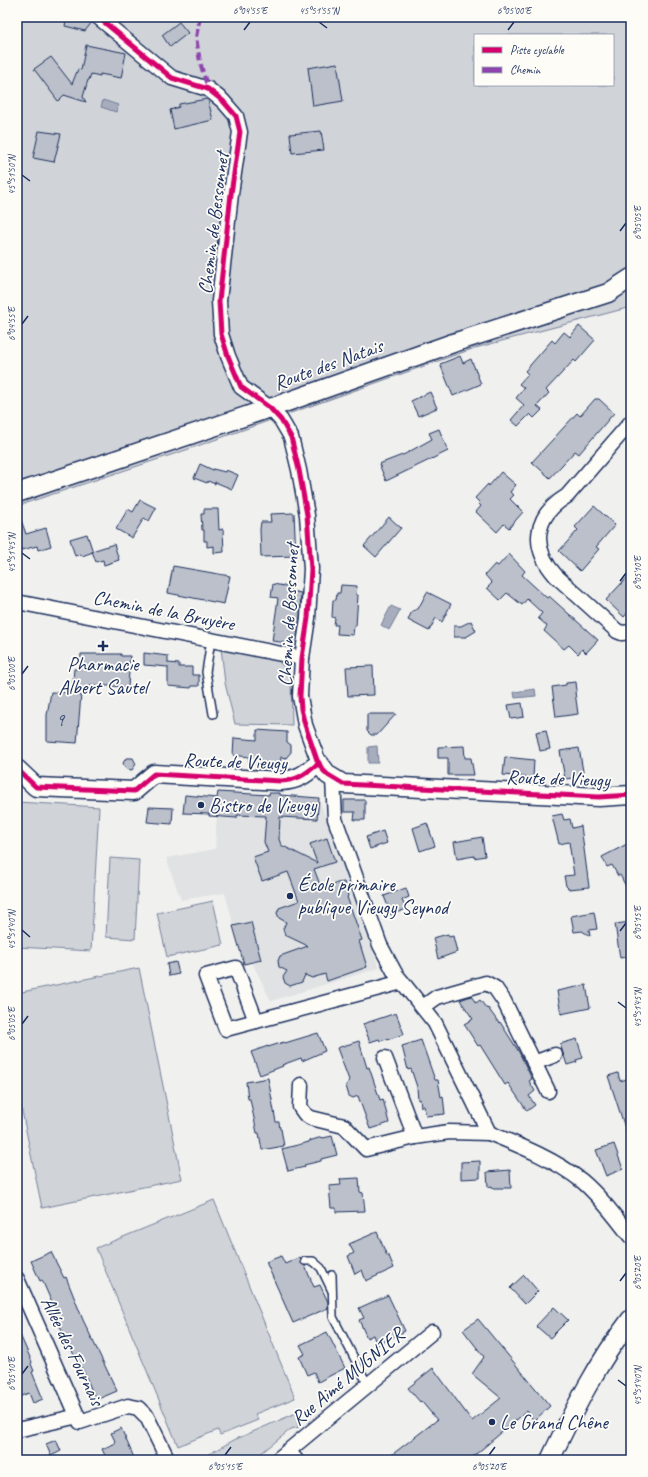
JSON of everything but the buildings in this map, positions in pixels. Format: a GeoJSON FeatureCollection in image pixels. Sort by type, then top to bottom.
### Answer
{"type":"FeatureCollection","features":[{"type":"Feature","properties":{"kind":"street","name":"Chemin de Bessonnet"},"geometry":{"type":"LineString","coordinates":[[98,17],[172,78],[208,89],[223,101],[236,116],[240,132],[231,194],[219,301],[221,334],[228,356],[241,387],[270,408],[280,420],[292,438],[300,470],[307,515],[310,576],[308,618],[302,658],[300,696],[301,709],[305,725],[319,763]]}},
{"type":"Feature","properties":{"kind":"street","name":"Route des Natais"},"geometry":{"type":"LineString","coordinates":[[17,493],[270,408],[453,342],[608,293],[631,278]]}},
{"type":"Feature","properties":{"kind":"street","name":"Route des Natais"},"geometry":{"type":"LineString","coordinates":[[608,293],[631,293]]}},
{"type":"Feature","properties":{"kind":"street"},"geometry":{"type":"LineString","coordinates":[[631,422],[567,496],[558,501],[548,511],[542,521],[539,532],[539,546],[548,567],[556,576],[617,631],[622,633],[631,632]]}},
{"type":"Feature","properties":{"kind":"street","name":"Chemin de la Bruyère"},"geometry":{"type":"LineString","coordinates":[[17,602],[302,658]]}},
{"type":"Feature","properties":{"kind":"street"},"geometry":{"type":"LineString","coordinates":[[319,763],[322,769],[333,779],[336,819],[380,945],[395,973],[435,1023],[489,1133]]}},
{"type":"Feature","properties":{"kind":"street","name":"Route de Vieugy"},"geometry":{"type":"LineString","coordinates":[[17,769],[36,787],[134,791],[154,774],[281,781],[294,780],[303,776],[319,763]]}},
{"type":"Feature","properties":{"kind":"street","name":"Route de Vieugy"},"geometry":{"type":"LineString","coordinates":[[333,779],[343,784],[399,787],[599,797],[627,794]]}},
{"type":"Feature","properties":{"kind":"street"},"geometry":{"type":"LineString","coordinates":[[256,1021],[402,982]]}},
{"type":"Feature","properties":{"kind":"street"},"geometry":{"type":"LineString","coordinates":[[423,1007],[437,997],[486,983],[495,988],[504,1001],[548,1091]]}},
{"type":"Feature","properties":{"kind":"street"},"geometry":{"type":"LineString","coordinates":[[534,1063],[555,1056]]}},
{"type":"Feature","properties":{"kind":"street"},"geometry":{"type":"LineString","coordinates":[[385,1058],[415,1137]]}},
{"type":"Feature","properties":{"kind":"street"},"geometry":{"type":"LineString","coordinates":[[301,1085],[300,1107],[305,1114],[311,1118],[344,1126],[366,1149],[415,1137],[449,1132],[489,1133],[532,1151],[557,1165],[582,1182],[603,1203],[631,1237]]}},
{"type":"Feature","properties":{"kind":"street","name":"Allée des Fournais"},"geometry":{"type":"LineString","coordinates":[[17,1279],[80,1422],[128,1406],[138,1408],[147,1417],[168,1460]]}},
{"type":"Feature","properties":{"kind":"street"},"geometry":{"type":"LineString","coordinates":[[550,1460],[576,1407],[610,1348],[631,1319]]}},
{"type":"Feature","properties":{"kind":"street","name":"Rue Aimé MUGNIER"},"geometry":{"type":"LineString","coordinates":[[287,1457],[368,1385],[432,1332]]}},
{"type":"Feature","properties":{"kind":"street"},"geometry":{"type":"LineString","coordinates":[[17,1430],[78,1416]]}},
{"type":"Feature","properties":{"kind":"lane"},"geometry":{"type":"LineString","coordinates":[[211,640],[206,672],[213,714]]}},
{"type":"Feature","properties":{"kind":"lane"},"geometry":{"type":"LineString","coordinates":[[305,1261],[313,1261],[321,1268],[333,1293]]}},
{"type":"Feature","properties":{"kind":"lane"},"geometry":{"type":"LineString","coordinates":[[332,1275],[333,1317],[368,1385]]}},
{"type":"Feature","properties":{"kind":"shaded area"},"geometry":{"type":"Polygon","coordinates":[[[17,17],[631,17],[631,307],[475,348],[186,450],[17,506],[17,17]]]}},
{"type":"Feature","properties":{"kind":"shaded area"},"geometry":{"type":"Polygon","coordinates":[[[221,648],[277,660],[286,669],[291,676],[292,725],[235,724],[225,683],[221,648]]]}},
{"type":"Feature","properties":{"kind":"shaded area","name":"École primaire publique Vieugy Seynod"},"geometry":{"type":"Polygon","coordinates":[[[218,792],[319,798],[379,968],[271,1001],[252,962],[244,964],[225,893],[181,900],[166,858],[215,849],[218,792]]]}},
{"type":"Feature","properties":{"kind":"shaded area"},"geometry":{"type":"Polygon","coordinates":[[[17,802],[99,807],[91,951],[17,947],[17,802]]]}},
{"type":"Feature","properties":{"kind":"shaded area"},"geometry":{"type":"Polygon","coordinates":[[[110,858],[139,860],[135,939],[106,937],[110,858]]]}},
{"type":"Feature","properties":{"kind":"shaded area"},"geometry":{"type":"Polygon","coordinates":[[[213,901],[223,945],[167,957],[157,913],[213,901]]]}},
{"type":"Feature","properties":{"kind":"shaded area"},"geometry":{"type":"Polygon","coordinates":[[[139,968],[182,1179],[42,1208],[17,1087],[17,993],[139,968]]]}},
{"type":"Feature","properties":{"kind":"shaded area"},"geometry":{"type":"Polygon","coordinates":[[[214,1200],[295,1398],[255,1414],[258,1420],[220,1435],[218,1430],[178,1446],[96,1248],[214,1200]]]}},
{"type":"Feature","properties":{"kind":"shaded area"},"geometry":{"type":"Polygon","coordinates":[[[296,1413],[299,1420],[297,1423],[299,1427],[291,1429],[253,1460],[198,1460],[234,1440],[296,1413]]]}},
{"type":"Feature","properties":{"kind":"water"},"geometry":{"type":"Polygon","coordinates":[[[103,100],[118,105],[116,112],[101,107],[103,100]]]}},
{"type":"Feature","properties":{"kind":"water"},"geometry":{"type":"Polygon","coordinates":[[[391,606],[400,610],[389,630],[381,625],[391,606]]]}},
{"type":"Feature","properties":{"kind":"water"},"geometry":{"type":"Polygon","coordinates":[[[535,689],[536,696],[515,698],[514,692],[535,689]]]}},
{"type":"Feature","properties":{"kind":"water"},"geometry":{"type":"Polygon","coordinates":[[[377,746],[378,763],[368,763],[368,747],[377,746]]]}},
{"type":"Feature","properties":{"kind":"marked path"},"geometry":{"type":"LineString","coordinates":[[200,17],[196,37],[200,62],[208,89]]}},
{"type":"Feature","properties":{"kind":"cycle path"},"geometry":{"type":"LineString","coordinates":[[98,17],[172,78],[208,89],[223,101],[236,116],[240,132],[231,194],[219,301],[221,334],[228,356],[241,387],[270,408],[281,420],[291,437],[299,470],[307,515],[311,569],[308,618],[302,658],[300,696],[301,709],[305,725],[317,760],[322,769],[328,775],[343,784],[599,797],[631,795]]}},
{"type":"Feature","properties":{"kind":"cycle path"},"geometry":{"type":"LineString","coordinates":[[17,769],[36,787],[134,791],[154,774],[281,781],[302,776],[319,763]]}},
{"type":"Feature","properties":{"kind":"place","name":"Pharmacie Albert Sautel"},"geometry":{"type":"Point","coordinates":[103,646]}},
{"type":"Feature","properties":{"kind":"place","name":"Bistro de Vieugy"},"geometry":{"type":"Point","coordinates":[201,805]}},
{"type":"Feature","properties":{"kind":"place","name":"École primaire publique Vieugy Seynod"},"geometry":{"type":"Point","coordinates":[290,896]}},
{"type":"Feature","properties":{"kind":"place","name":"Le Grand Chêne"},"geometry":{"type":"Point","coordinates":[492,1422]}}]}
